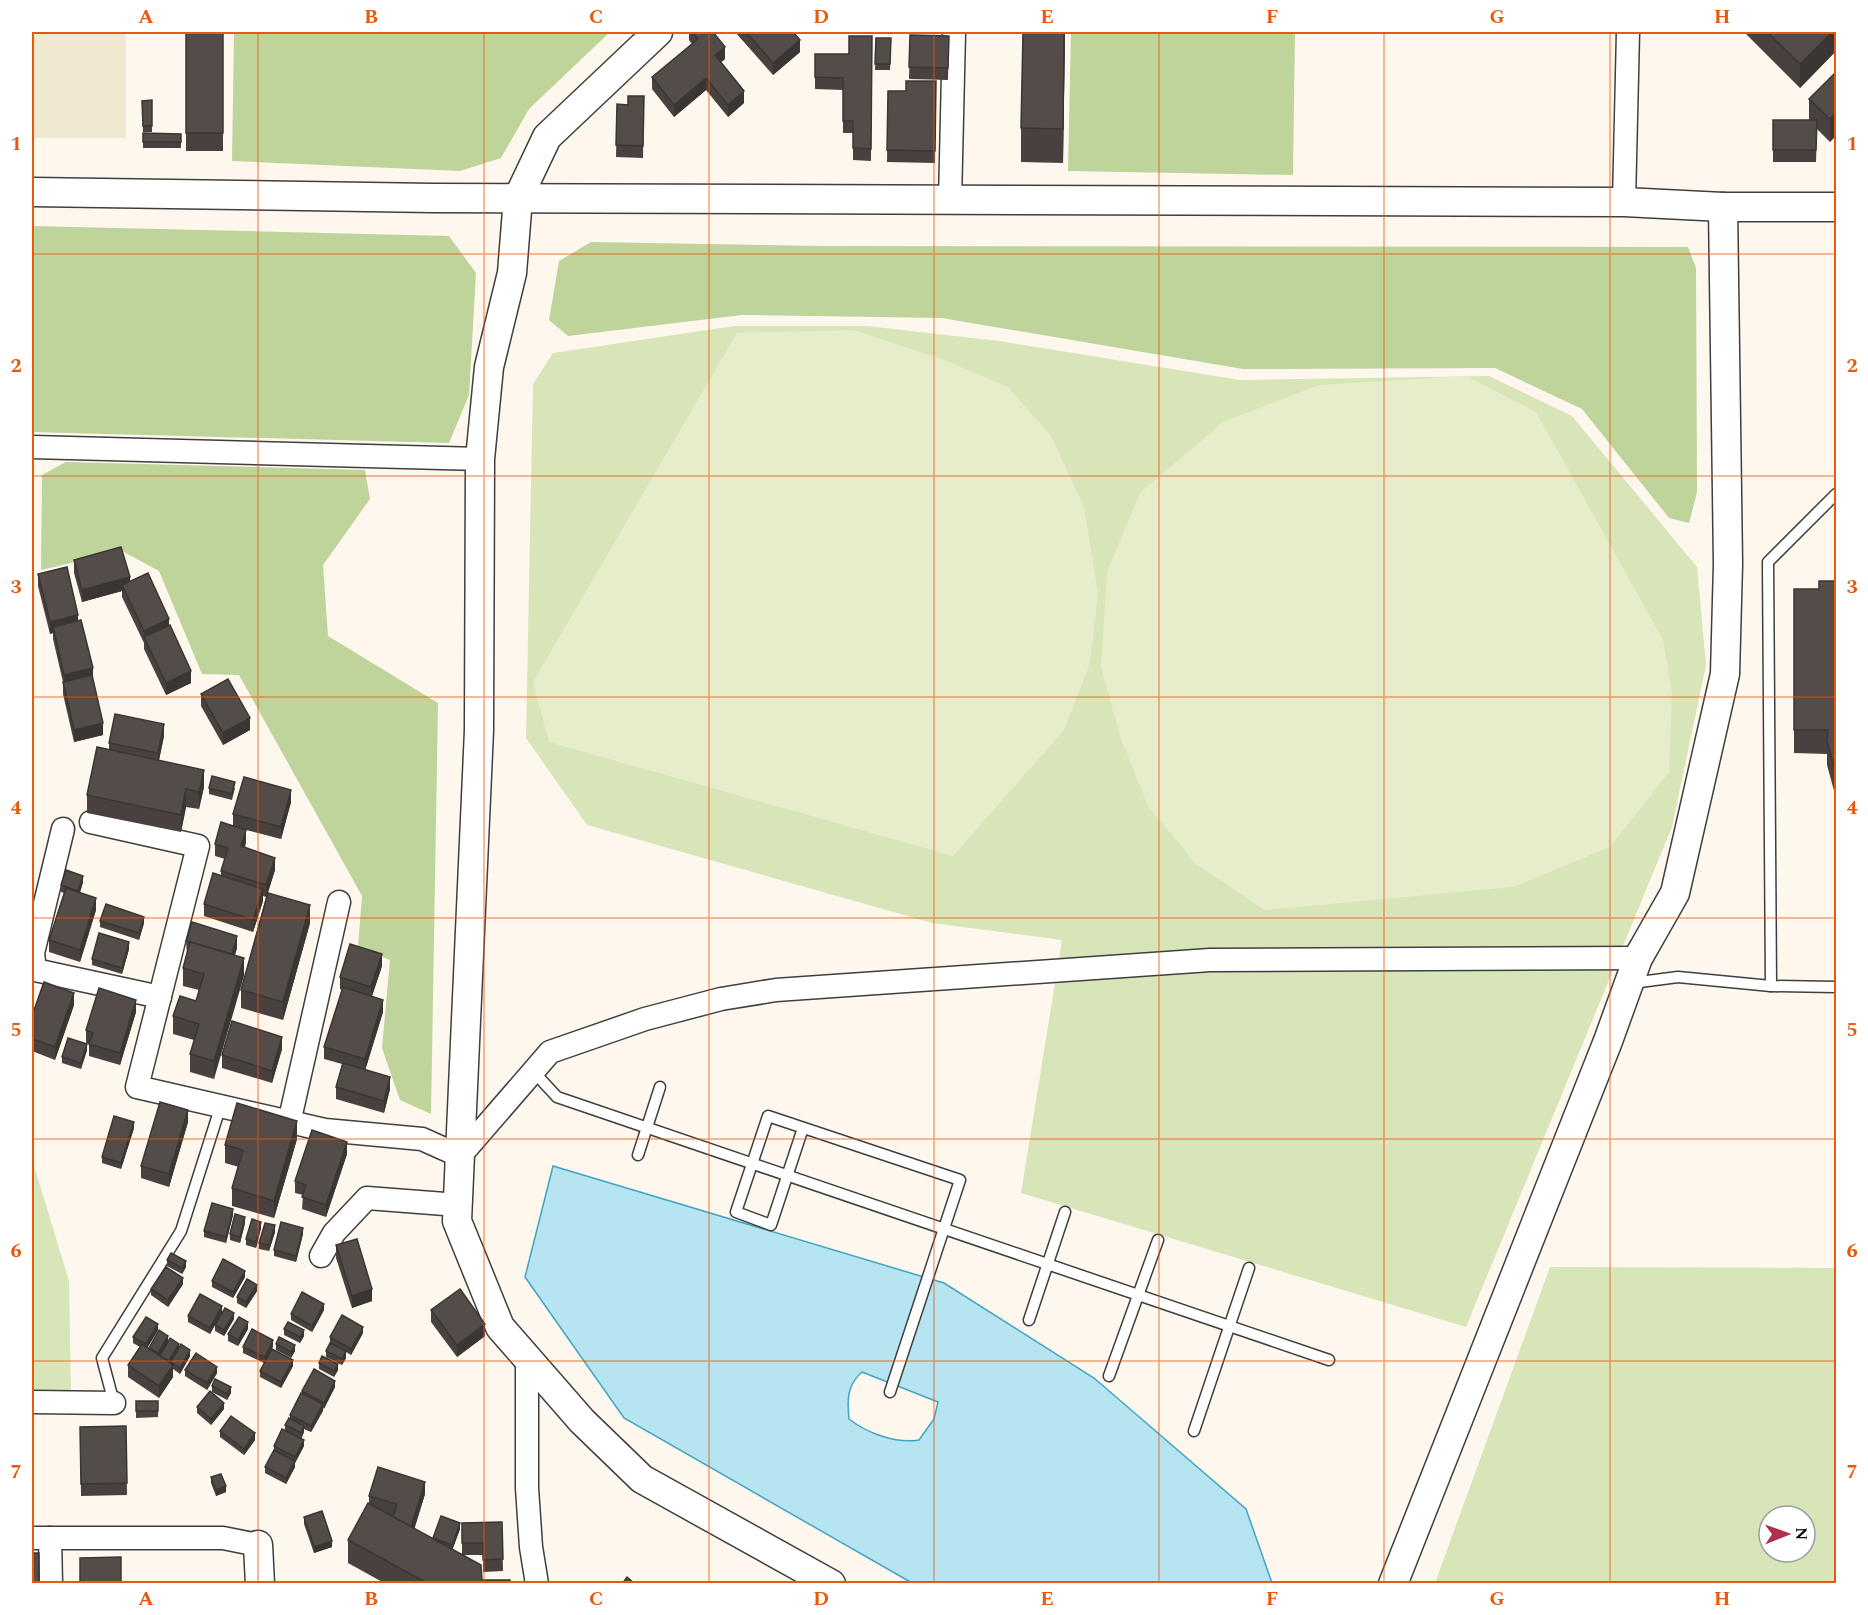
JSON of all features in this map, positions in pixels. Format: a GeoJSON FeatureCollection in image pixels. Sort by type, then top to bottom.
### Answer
{"type":"FeatureCollection","features":[{"type":"Feature","properties":{"kind":"street"},"geometry":{"type":"LineString","coordinates":[[658,32],[547,137],[519,198],[512,273],[489,367],[480,459],[479,730],[465,998],[457,1221],[500,1327],[527,1355],[582,1421],[642,1479],[831,1584]]}},
{"type":"Feature","properties":{"kind":"street"},"geometry":{"type":"LineString","coordinates":[[950,201],[954,32]]}},
{"type":"Feature","properties":{"kind":"street"},"geometry":{"type":"LineString","coordinates":[[1624,202],[1628,32]]}},
{"type":"Feature","properties":{"kind":"street"},"geometry":{"type":"LineString","coordinates":[[32,192],[950,201],[1624,202],[1723,207],[1836,207]]}},
{"type":"Feature","properties":{"kind":"street"},"geometry":{"type":"LineString","coordinates":[[1393,1584],[1633,971],[1675,893],[1725,674],[1728,564],[1723,207]]}},
{"type":"Feature","properties":{"kind":"street"},"geometry":{"type":"LineString","coordinates":[[32,447],[480,459]]}},
{"type":"Feature","properties":{"kind":"street"},"geometry":{"type":"LineString","coordinates":[[92,822],[198,846],[137,1087],[325,1130],[422,1139],[460,1156]]}},
{"type":"Feature","properties":{"kind":"street"},"geometry":{"type":"LineString","coordinates":[[63,829],[33,954],[35,970],[160,997]]}},
{"type":"Feature","properties":{"kind":"street"},"geometry":{"type":"LineString","coordinates":[[289,1123],[339,902]]}},
{"type":"Feature","properties":{"kind":"street"},"geometry":{"type":"LineString","coordinates":[[460,1156],[550,1052],[645,1019],[721,999],[776,990],[1210,960],[1633,971]]}},
{"type":"Feature","properties":{"kind":"street"},"geometry":{"type":"LineString","coordinates":[[321,1256],[334,1233],[367,1198],[458,1205]]}},
{"type":"Feature","properties":{"kind":"street"},"geometry":{"type":"LineString","coordinates":[[527,1355],[527,1488],[531,1547],[537,1584]]}},
{"type":"Feature","properties":{"kind":"street"},"geometry":{"type":"LineString","coordinates":[[32,1402],[114,1403]]}},
{"type":"Feature","properties":{"kind":"street"},"geometry":{"type":"LineString","coordinates":[[51,1584],[41,1538],[223,1538],[258,1545],[260,1584]]}},
{"type":"Feature","properties":{"kind":"lane"},"geometry":{"type":"LineString","coordinates":[[1771,986],[1768,562],[1836,494]]}},
{"type":"Feature","properties":{"kind":"lane"},"geometry":{"type":"LineString","coordinates":[[1633,971],[1771,986],[1836,987]]}},
{"type":"Feature","properties":{"kind":"lane"},"geometry":{"type":"LineString","coordinates":[[533,1071],[557,1097],[1047,1262],[1329,1360]]}},
{"type":"Feature","properties":{"kind":"lane"},"geometry":{"type":"LineString","coordinates":[[638,1155],[660,1087]]}},
{"type":"Feature","properties":{"kind":"lane"},"geometry":{"type":"LineString","coordinates":[[114,1403],[102,1359],[181,1231],[221,1105]]}},
{"type":"Feature","properties":{"kind":"lane"},"geometry":{"type":"LineString","coordinates":[[803,1128],[771,1226],[736,1212],[768,1116],[960,1180],[890,1392]]}},
{"type":"Feature","properties":{"kind":"lane"},"geometry":{"type":"LineString","coordinates":[[1029,1320],[1065,1212]]}},
{"type":"Feature","properties":{"kind":"lane"},"geometry":{"type":"LineString","coordinates":[[1109,1376],[1158,1240]]}},
{"type":"Feature","properties":{"kind":"lane"},"geometry":{"type":"LineString","coordinates":[[1194,1431],[1249,1268]]}},
{"type":"Feature","properties":{"kind":"shaded area"},"geometry":{"type":"Polygon","coordinates":[[[32,32],[126,32],[126,138],[32,138],[32,32]]]}},
{"type":"Feature","properties":{"kind":"green space"},"geometry":{"type":"Polygon","coordinates":[[[234,32],[610,32],[529,109],[501,158],[460,171],[232,161],[234,32]]]}},
{"type":"Feature","properties":{"kind":"green space"},"geometry":{"type":"Polygon","coordinates":[[[1071,32],[1295,32],[1293,175],[1068,171],[1071,32]]]}},
{"type":"Feature","properties":{"kind":"green space"},"geometry":{"type":"Polygon","coordinates":[[[32,226],[449,236],[476,273],[469,395],[449,443],[32,432],[32,226]]]}},
{"type":"Feature","properties":{"kind":"green space"},"geometry":{"type":"Polygon","coordinates":[[[591,242],[825,246],[1688,247],[1696,268],[1697,492],[1689,523],[1669,518],[1582,409],[1495,368],[1243,369],[942,318],[742,315],[568,336],[549,320],[559,261],[591,242]]]}},
{"type":"Feature","properties":{"kind":"green space"},"geometry":{"type":"Polygon","coordinates":[[[734,326],[867,326],[999,341],[1240,380],[1489,376],[1572,416],[1697,567],[1706,665],[1672,827],[1466,1327],[1021,1193],[1062,940],[932,923],[587,825],[526,738],[533,384],[553,353],[734,326]]]}},
{"type":"Feature","properties":{"kind":"green space"},"geometry":{"type":"Polygon","coordinates":[[[854,330],[942,359],[1008,387],[1051,436],[1084,507],[1098,594],[1090,663],[1064,730],[953,856],[549,742],[533,682],[737,333],[854,330]]]}},
{"type":"Feature","properties":{"kind":"green space"},"geometry":{"type":"Polygon","coordinates":[[[1466,376],[1536,412],[1663,640],[1672,694],[1669,772],[1610,847],[1513,887],[1264,910],[1195,863],[1148,806],[1121,739],[1101,667],[1107,572],[1140,493],[1223,422],[1319,385],[1466,376]]]}},
{"type":"Feature","properties":{"kind":"green space"},"geometry":{"type":"Polygon","coordinates":[[[66,462],[365,470],[370,499],[323,565],[328,636],[438,703],[431,1114],[400,1100],[382,1048],[390,960],[358,947],[362,896],[239,675],[202,674],[159,571],[122,551],[41,570],[42,475],[66,462]]]}},
{"type":"Feature","properties":{"kind":"green space"},"geometry":{"type":"Polygon","coordinates":[[[32,1159],[69,1281],[71,1394],[32,1394],[32,1159]]]}},
{"type":"Feature","properties":{"kind":"green space"},"geometry":{"type":"Polygon","coordinates":[[[1550,1267],[1836,1268],[1836,1583],[1435,1583],[1550,1267]]]}},
{"type":"Feature","properties":{"kind":"water"},"geometry":{"type":"Polygon","coordinates":[[[553,1166],[944,1283],[1094,1378],[1246,1509],[1272,1583],[912,1583],[624,1418],[525,1277],[553,1166]],[[862,1372],[853,1382],[849,1393],[849,1419],[864,1429],[891,1439],[919,1440],[934,1419],[938,1402],[862,1372]]]}},
{"type":"Feature","properties":{"kind":"building"},"geometry":{"type":"Polygon","coordinates":[[[186,32],[223,32],[223,133],[186,133],[186,32]]]}},
{"type":"Feature","properties":{"kind":"building"},"geometry":{"type":"Polygon","coordinates":[[[692,32],[713,32],[725,47],[715,55],[744,91],[728,105],[706,78],[674,105],[652,77],[698,39],[692,32]]]}},
{"type":"Feature","properties":{"kind":"building"},"geometry":{"type":"Polygon","coordinates":[[[746,32],[793,32],[800,40],[773,63],[746,32]]]}},
{"type":"Feature","properties":{"kind":"building"},"geometry":{"type":"Polygon","coordinates":[[[1023,32],[1064,32],[1063,129],[1021,128],[1023,32]]]}},
{"type":"Feature","properties":{"kind":"building"},"geometry":{"type":"Polygon","coordinates":[[[1767,32],[1832,32],[1800,64],[1767,32]]]}},
{"type":"Feature","properties":{"kind":"building"},"geometry":{"type":"Polygon","coordinates":[[[910,35],[949,36],[948,68],[909,67],[910,35]]]}},
{"type":"Feature","properties":{"kind":"building"},"geometry":{"type":"Polygon","coordinates":[[[849,36],[872,36],[871,149],[853,148],[853,121],[843,121],[843,78],[815,77],[815,54],[849,54],[849,36]]]}},
{"type":"Feature","properties":{"kind":"building"},"geometry":{"type":"Polygon","coordinates":[[[876,38],[891,38],[890,64],[875,64],[876,38]]]}},
{"type":"Feature","properties":{"kind":"building"},"geometry":{"type":"Polygon","coordinates":[[[1836,72],[1836,112],[1830,119],[1809,99],[1836,72]]]}},
{"type":"Feature","properties":{"kind":"building"},"geometry":{"type":"Polygon","coordinates":[[[906,81],[936,81],[935,151],[887,150],[888,91],[906,91],[906,81]]]}},
{"type":"Feature","properties":{"kind":"building"},"geometry":{"type":"Polygon","coordinates":[[[628,96],[644,96],[643,146],[616,145],[617,104],[628,105],[628,96]]]}},
{"type":"Feature","properties":{"kind":"building"},"geometry":{"type":"Polygon","coordinates":[[[152,100],[152,126],[143,126],[142,101],[152,100]]]}},
{"type":"Feature","properties":{"kind":"building"},"geometry":{"type":"Polygon","coordinates":[[[1773,120],[1817,120],[1816,150],[1773,150],[1773,120]]]}},
{"type":"Feature","properties":{"kind":"building"},"geometry":{"type":"Polygon","coordinates":[[[143,133],[181,134],[181,142],[143,142],[143,133]]]}},
{"type":"Feature","properties":{"kind":"building"},"geometry":{"type":"Polygon","coordinates":[[[121,547],[130,577],[82,590],[74,560],[121,547]]]}},
{"type":"Feature","properties":{"kind":"building"},"geometry":{"type":"Polygon","coordinates":[[[67,567],[78,615],[50,622],[38,574],[67,567]]]}},
{"type":"Feature","properties":{"kind":"building"},"geometry":{"type":"Polygon","coordinates":[[[148,573],[169,619],[144,631],[122,585],[148,573]]]}},
{"type":"Feature","properties":{"kind":"building"},"geometry":{"type":"Polygon","coordinates":[[[1819,581],[1836,581],[1836,774],[1827,741],[1828,730],[1794,730],[1794,589],[1819,589],[1819,581]]]}},
{"type":"Feature","properties":{"kind":"building"},"geometry":{"type":"Polygon","coordinates":[[[81,620],[93,668],[64,675],[53,627],[81,620]]]}},
{"type":"Feature","properties":{"kind":"building"},"geometry":{"type":"Polygon","coordinates":[[[170,625],[191,671],[166,683],[144,637],[170,625]]]}},
{"type":"Feature","properties":{"kind":"building"},"geometry":{"type":"Polygon","coordinates":[[[92,675],[103,723],[74,730],[63,682],[92,675]]]}},
{"type":"Feature","properties":{"kind":"building"},"geometry":{"type":"Polygon","coordinates":[[[228,679],[250,718],[223,733],[201,694],[228,679]]]}},
{"type":"Feature","properties":{"kind":"building"},"geometry":{"type":"Polygon","coordinates":[[[115,714],[164,724],[158,753],[109,743],[115,714]]]}},
{"type":"Feature","properties":{"kind":"building"},"geometry":{"type":"Polygon","coordinates":[[[97,747],[204,770],[199,792],[186,789],[181,815],[87,795],[97,747]]]}},
{"type":"Feature","properties":{"kind":"building"},"geometry":{"type":"Polygon","coordinates":[[[212,776],[235,782],[232,794],[209,788],[212,776]]]}},
{"type":"Feature","properties":{"kind":"building"},"geometry":{"type":"Polygon","coordinates":[[[244,777],[291,790],[281,827],[233,814],[244,777]]]}},
{"type":"Feature","properties":{"kind":"building"},"geometry":{"type":"Polygon","coordinates":[[[221,822],[246,830],[241,846],[275,858],[266,885],[221,871],[228,848],[215,844],[221,822]]]}},
{"type":"Feature","properties":{"kind":"building"},"geometry":{"type":"Polygon","coordinates":[[[66,870],[83,876],[78,891],[61,885],[66,870]]]}},
{"type":"Feature","properties":{"kind":"building"},"geometry":{"type":"Polygon","coordinates":[[[213,873],[263,889],[253,920],[204,904],[213,873]]]}},
{"type":"Feature","properties":{"kind":"building"},"geometry":{"type":"Polygon","coordinates":[[[66,888],[96,898],[80,950],[49,940],[66,888]]]}},
{"type":"Feature","properties":{"kind":"building"},"geometry":{"type":"Polygon","coordinates":[[[268,893],[310,905],[283,1002],[241,990],[268,893]]]}},
{"type":"Feature","properties":{"kind":"building"},"geometry":{"type":"Polygon","coordinates":[[[106,904],[144,917],[139,933],[100,921],[106,904]]]}},
{"type":"Feature","properties":{"kind":"building"},"geometry":{"type":"Polygon","coordinates":[[[192,922],[237,936],[232,954],[186,941],[192,922]]]}},
{"type":"Feature","properties":{"kind":"building"},"geometry":{"type":"Polygon","coordinates":[[[99,933],[129,942],[122,968],[92,959],[99,933]]]}},
{"type":"Feature","properties":{"kind":"building"},"geometry":{"type":"Polygon","coordinates":[[[190,942],[244,958],[214,1061],[190,1054],[199,1024],[173,1016],[180,996],[196,1001],[204,974],[183,968],[190,942]]]}},
{"type":"Feature","properties":{"kind":"building"},"geometry":{"type":"Polygon","coordinates":[[[350,944],[382,954],[371,987],[340,977],[350,944]]]}},
{"type":"Feature","properties":{"kind":"building"},"geometry":{"type":"Polygon","coordinates":[[[44,982],[74,993],[55,1047],[32,1039],[32,1016],[44,982]]]}},
{"type":"Feature","properties":{"kind":"building"},"geometry":{"type":"Polygon","coordinates":[[[343,987],[383,1000],[365,1059],[324,1047],[343,987]]]}},
{"type":"Feature","properties":{"kind":"building"},"geometry":{"type":"Polygon","coordinates":[[[99,988],[136,1000],[120,1053],[89,1044],[93,1033],[86,1030],[99,988]]]}},
{"type":"Feature","properties":{"kind":"building"},"geometry":{"type":"Polygon","coordinates":[[[232,1021],[282,1037],[272,1071],[222,1055],[232,1021]]]}},
{"type":"Feature","properties":{"kind":"building"},"geometry":{"type":"Polygon","coordinates":[[[68,1038],[87,1044],[81,1063],[62,1057],[68,1038]]]}},
{"type":"Feature","properties":{"kind":"building"},"geometry":{"type":"Polygon","coordinates":[[[343,1063],[390,1077],[384,1101],[336,1087],[343,1063]]]}},
{"type":"Feature","properties":{"kind":"building"},"geometry":{"type":"Polygon","coordinates":[[[160,1102],[188,1110],[169,1174],[141,1166],[160,1102]]]}},
{"type":"Feature","properties":{"kind":"building"},"geometry":{"type":"Polygon","coordinates":[[[237,1103],[297,1121],[274,1201],[232,1188],[243,1150],[225,1145],[237,1103]]]}},
{"type":"Feature","properties":{"kind":"building"},"geometry":{"type":"Polygon","coordinates":[[[114,1116],[134,1122],[121,1163],[102,1157],[114,1116]]]}},
{"type":"Feature","properties":{"kind":"building"},"geometry":{"type":"Polygon","coordinates":[[[312,1130],[347,1142],[326,1205],[302,1197],[306,1185],[295,1181],[312,1130]]]}},
{"type":"Feature","properties":{"kind":"building"},"geometry":{"type":"Polygon","coordinates":[[[212,1203],[233,1209],[226,1237],[204,1231],[212,1203]]]}},
{"type":"Feature","properties":{"kind":"building"},"geometry":{"type":"Polygon","coordinates":[[[235,1214],[245,1217],[240,1237],[230,1234],[235,1214]]]}},
{"type":"Feature","properties":{"kind":"building"},"geometry":{"type":"Polygon","coordinates":[[[252,1219],[261,1222],[256,1242],[246,1239],[252,1219]]]}},
{"type":"Feature","properties":{"kind":"building"},"geometry":{"type":"Polygon","coordinates":[[[281,1222],[303,1228],[296,1256],[274,1250],[281,1222]]]}},
{"type":"Feature","properties":{"kind":"building"},"geometry":{"type":"Polygon","coordinates":[[[265,1223],[275,1225],[269,1245],[259,1243],[265,1223]]]}},
{"type":"Feature","properties":{"kind":"building"},"geometry":{"type":"Polygon","coordinates":[[[357,1239],[372,1289],[352,1296],[336,1245],[357,1239]]]}},
{"type":"Feature","properties":{"kind":"building"},"geometry":{"type":"Polygon","coordinates":[[[171,1253],[186,1261],[182,1268],[167,1260],[171,1253]]]}},
{"type":"Feature","properties":{"kind":"building"},"geometry":{"type":"Polygon","coordinates":[[[223,1259],[245,1271],[233,1292],[212,1281],[223,1259]]]}},
{"type":"Feature","properties":{"kind":"building"},"geometry":{"type":"Polygon","coordinates":[[[166,1267],[183,1278],[168,1300],[151,1289],[166,1267]]]}},
{"type":"Feature","properties":{"kind":"building"},"geometry":{"type":"Polygon","coordinates":[[[247,1279],[257,1285],[246,1302],[237,1297],[247,1279]]]}},
{"type":"Feature","properties":{"kind":"building"},"geometry":{"type":"Polygon","coordinates":[[[460,1289],[485,1324],[457,1345],[431,1310],[460,1289]]]}},
{"type":"Feature","properties":{"kind":"building"},"geometry":{"type":"Polygon","coordinates":[[[302,1292],[324,1304],[312,1326],[291,1314],[302,1292]]]}},
{"type":"Feature","properties":{"kind":"building"},"geometry":{"type":"Polygon","coordinates":[[[200,1294],[222,1306],[210,1328],[188,1316],[200,1294]]]}},
{"type":"Feature","properties":{"kind":"building"},"geometry":{"type":"Polygon","coordinates":[[[225,1308],[234,1313],[224,1330],[215,1325],[225,1308]]]}},
{"type":"Feature","properties":{"kind":"building"},"geometry":{"type":"Polygon","coordinates":[[[342,1315],[363,1327],[351,1349],[330,1337],[342,1315]]]}},
{"type":"Feature","properties":{"kind":"building"},"geometry":{"type":"Polygon","coordinates":[[[146,1317],[158,1324],[146,1344],[133,1337],[146,1317]]]}},
{"type":"Feature","properties":{"kind":"building"},"geometry":{"type":"Polygon","coordinates":[[[239,1317],[248,1322],[238,1340],[228,1334],[239,1317]]]}},
{"type":"Feature","properties":{"kind":"building"},"geometry":{"type":"Polygon","coordinates":[[[288,1322],[304,1330],[300,1337],[284,1329],[288,1322]]]}},
{"type":"Feature","properties":{"kind":"building"},"geometry":{"type":"Polygon","coordinates":[[[252,1329],[273,1340],[265,1357],[243,1347],[252,1329]]]}},
{"type":"Feature","properties":{"kind":"building"},"geometry":{"type":"Polygon","coordinates":[[[159,1330],[168,1336],[158,1353],[149,1348],[159,1330]]]}},
{"type":"Feature","properties":{"kind":"building"},"geometry":{"type":"Polygon","coordinates":[[[279,1337],[295,1345],[291,1352],[276,1344],[279,1337]]]}},
{"type":"Feature","properties":{"kind":"building"},"geometry":{"type":"Polygon","coordinates":[[[170,1338],[179,1344],[169,1361],[160,1356],[170,1338]]]}},
{"type":"Feature","properties":{"kind":"building"},"geometry":{"type":"Polygon","coordinates":[[[330,1343],[346,1351],[342,1359],[326,1351],[330,1343]]]}},
{"type":"Feature","properties":{"kind":"building"},"geometry":{"type":"Polygon","coordinates":[[[142,1344],[173,1365],[159,1386],[128,1365],[142,1344]]]}},
{"type":"Feature","properties":{"kind":"building"},"geometry":{"type":"Polygon","coordinates":[[[181,1344],[190,1350],[180,1368],[171,1362],[181,1344]]]}},
{"type":"Feature","properties":{"kind":"building"},"geometry":{"type":"Polygon","coordinates":[[[272,1349],[293,1360],[281,1382],[260,1371],[272,1349]]]}},
{"type":"Feature","properties":{"kind":"building"},"geometry":{"type":"Polygon","coordinates":[[[196,1353],[217,1367],[207,1383],[185,1370],[196,1353]]]}},
{"type":"Feature","properties":{"kind":"building"},"geometry":{"type":"Polygon","coordinates":[[[322,1356],[338,1364],[334,1371],[319,1363],[322,1356]]]}},
{"type":"Feature","properties":{"kind":"building"},"geometry":{"type":"Polygon","coordinates":[[[314,1369],[335,1381],[324,1403],[302,1391],[314,1369]]]}},
{"type":"Feature","properties":{"kind":"building"},"geometry":{"type":"Polygon","coordinates":[[[215,1379],[231,1387],[227,1394],[212,1386],[215,1379]]]}},
{"type":"Feature","properties":{"kind":"building"},"geometry":{"type":"Polygon","coordinates":[[[210,1391],[224,1403],[211,1419],[197,1407],[210,1391]]]}},
{"type":"Feature","properties":{"kind":"building"},"geometry":{"type":"Polygon","coordinates":[[[301,1393],[323,1404],[311,1426],[290,1415],[301,1393]]]}},
{"type":"Feature","properties":{"kind":"building"},"geometry":{"type":"Polygon","coordinates":[[[136,1401],[158,1401],[158,1411],[136,1411],[136,1401]]]}},
{"type":"Feature","properties":{"kind":"building"},"geometry":{"type":"Polygon","coordinates":[[[231,1416],[255,1433],[244,1449],[220,1431],[231,1416]]]}},
{"type":"Feature","properties":{"kind":"building"},"geometry":{"type":"Polygon","coordinates":[[[289,1418],[304,1426],[301,1433],[285,1425],[289,1418]]]}},
{"type":"Feature","properties":{"kind":"building"},"geometry":{"type":"Polygon","coordinates":[[[126,1426],[127,1483],[81,1484],[80,1427],[126,1426]]]}},
{"type":"Feature","properties":{"kind":"building"},"geometry":{"type":"Polygon","coordinates":[[[282,1429],[304,1440],[295,1457],[274,1446],[282,1429]]]}},
{"type":"Feature","properties":{"kind":"building"},"geometry":{"type":"Polygon","coordinates":[[[274,1450],[295,1461],[286,1478],[265,1467],[274,1450]]]}},
{"type":"Feature","properties":{"kind":"building"},"geometry":{"type":"Polygon","coordinates":[[[378,1467],[425,1482],[411,1527],[393,1517],[397,1504],[369,1496],[378,1467]]]}},
{"type":"Feature","properties":{"kind":"building"},"geometry":{"type":"Polygon","coordinates":[[[221,1474],[226,1486],[216,1490],[211,1477],[221,1474]]]}},
{"type":"Feature","properties":{"kind":"building"},"geometry":{"type":"Polygon","coordinates":[[[368,1503],[481,1565],[482,1580],[510,1580],[510,1584],[429,1584],[348,1540],[368,1503]]]}},
{"type":"Feature","properties":{"kind":"building"},"geometry":{"type":"Polygon","coordinates":[[[322,1511],[332,1541],[314,1547],[304,1517],[322,1511]]]}},
{"type":"Feature","properties":{"kind":"building"},"geometry":{"type":"Polygon","coordinates":[[[441,1516],[460,1523],[452,1545],[433,1538],[441,1516]]]}},
{"type":"Feature","properties":{"kind":"building"},"geometry":{"type":"Polygon","coordinates":[[[502,1522],[503,1559],[483,1560],[483,1543],[462,1543],[462,1523],[502,1522]]]}},
{"type":"Feature","properties":{"kind":"building"},"geometry":{"type":"Polygon","coordinates":[[[32,1553],[39,1553],[39,1584],[32,1584],[32,1553]]]}},
{"type":"Feature","properties":{"kind":"building"},"geometry":{"type":"Polygon","coordinates":[[[121,1557],[121,1584],[80,1584],[80,1558],[121,1557]]]}},
{"type":"Feature","properties":{"kind":"building"},"geometry":{"type":"Polygon","coordinates":[[[627,1577],[635,1584],[622,1584],[627,1577]]]}}]}
